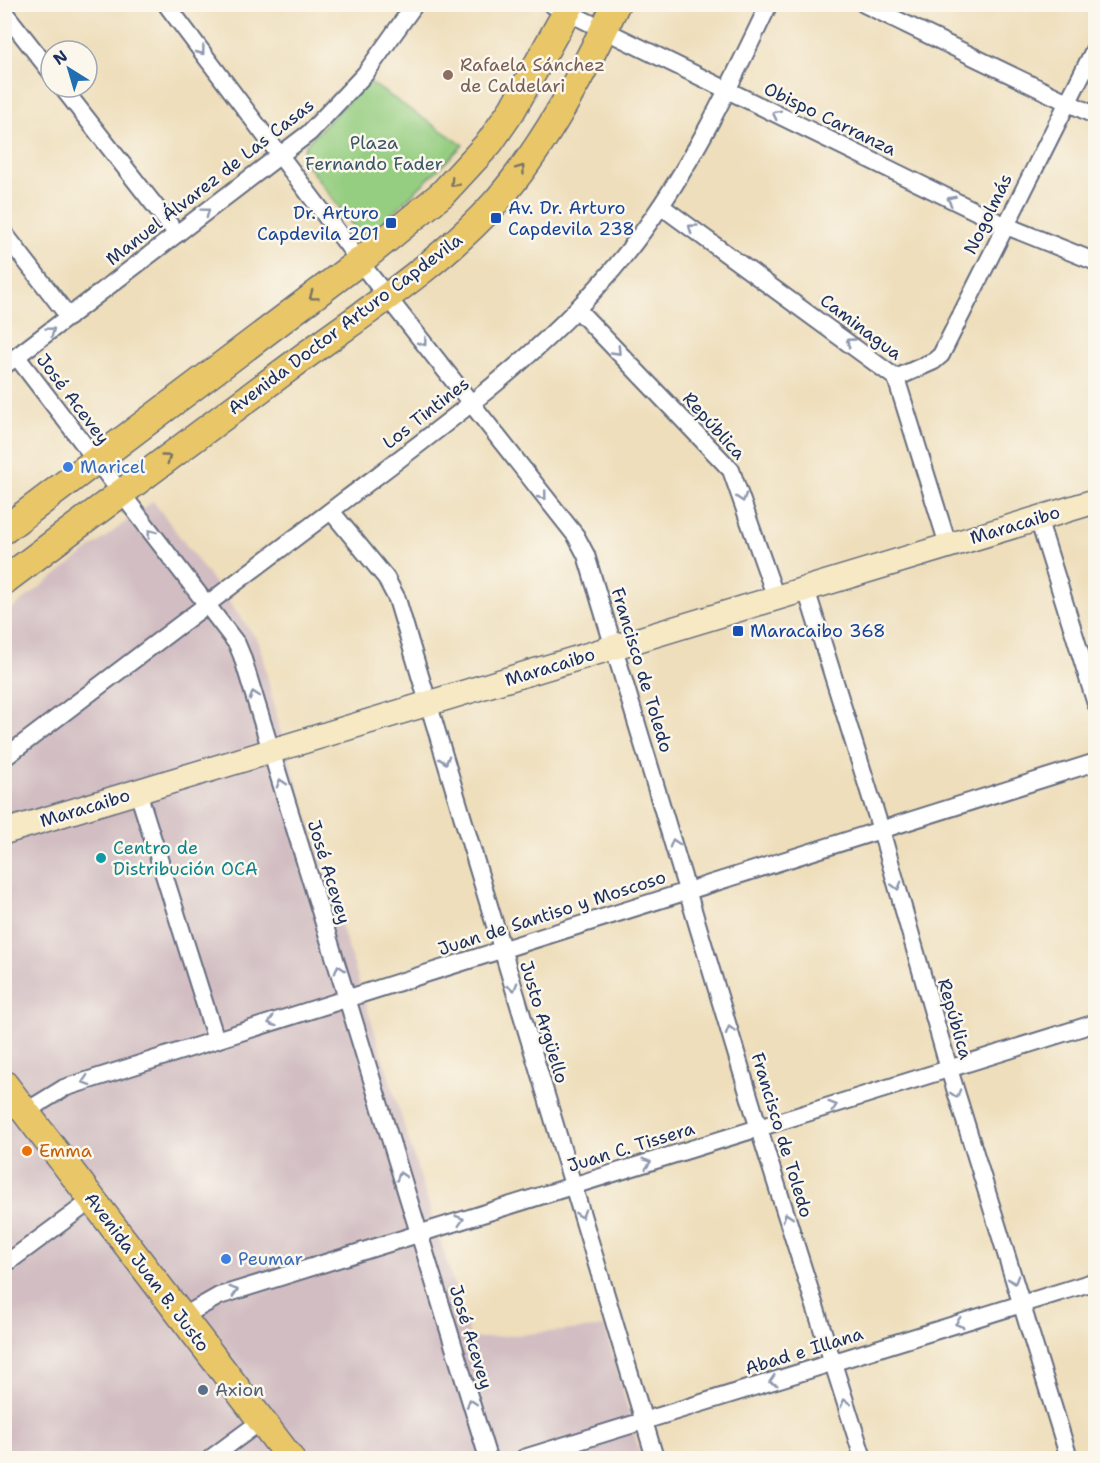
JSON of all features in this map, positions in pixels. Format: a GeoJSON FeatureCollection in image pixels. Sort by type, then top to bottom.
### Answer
{"type":"FeatureCollection","features":[{"type":"Feature","properties":{"kind":"main road","name":"Avenida Doctor Arturo Capdevila"},"geometry":{"type":"LineString","coordinates":[[4,581],[388,295],[471,228],[496,201],[529,158],[616,4]]}},
{"type":"Feature","properties":{"kind":"main road"},"geometry":{"type":"LineString","coordinates":[[4,530],[360,261],[442,194],[490,142],[512,110],[563,7]]}},
{"type":"Feature","properties":{"kind":"main road","name":"Maracaibo"},"geometry":{"type":"LineString","coordinates":[[4,832],[1095,501]]}},
{"type":"Feature","properties":{"kind":"main road","name":"Avenida Juan B. Justo"},"geometry":{"type":"LineString","coordinates":[[4,1084],[290,1458]]}},
{"type":"Feature","properties":{"kind":"street","name":"Francisco de Toledo"},"geometry":{"type":"LineString","coordinates":[[166,4],[360,261],[576,537],[586,555],[689,890],[759,1129],[863,1458]]}},
{"type":"Feature","properties":{"kind":"street","name":"Manuel Álvarez de Las Casas"},"geometry":{"type":"LineString","coordinates":[[11,362],[309,133],[365,74],[416,4]]}},
{"type":"Feature","properties":{"kind":"street","name":"Los Tintines"},"geometry":{"type":"LineString","coordinates":[[4,758],[471,405],[577,309],[635,243],[661,206],[728,90],[769,4]]}},
{"type":"Feature","properties":{"kind":"street"},"geometry":{"type":"LineString","coordinates":[[864,4],[1095,116]]}},
{"type":"Feature","properties":{"kind":"street","name":"Obispo Carranza"},"geometry":{"type":"LineString","coordinates":[[563,7],[603,30],[1004,225],[1095,262]]}},
{"type":"Feature","properties":{"kind":"street"},"geometry":{"type":"LineString","coordinates":[[4,12],[39,57]]}},
{"type":"Feature","properties":{"kind":"street","name":"Nogolmás"},"geometry":{"type":"LineString","coordinates":[[896,378],[934,362],[941,355],[1095,46]]}},
{"type":"Feature","properties":{"kind":"street"},"geometry":{"type":"LineString","coordinates":[[72,99],[177,234]]}},
{"type":"Feature","properties":{"kind":"street","name":"Caminagua"},"geometry":{"type":"LineString","coordinates":[[661,206],[896,378],[948,545]]}},
{"type":"Feature","properties":{"kind":"street"},"geometry":{"type":"LineString","coordinates":[[4,232],[69,317]]}},
{"type":"Feature","properties":{"kind":"street","name":"República"},"geometry":{"type":"LineString","coordinates":[[577,309],[731,470],[776,598]]}},
{"type":"Feature","properties":{"kind":"street","name":"José Acevey"},"geometry":{"type":"LineString","coordinates":[[11,362],[96,461],[207,606],[242,656],[488,1458]]}},
{"type":"Feature","properties":{"kind":"street","name":"Justo Argüello"},"geometry":{"type":"LineString","coordinates":[[331,511],[392,587],[655,1458]]}},
{"type":"Feature","properties":{"kind":"street"},"geometry":{"type":"LineString","coordinates":[[1038,518],[1095,704]]}},
{"type":"Feature","properties":{"kind":"street","name":"República"},"geometry":{"type":"LineString","coordinates":[[806,589],[881,830],[949,1070],[1069,1458]]}},
{"type":"Feature","properties":{"kind":"street","name":"Juan de Santiso y Moscoso"},"geometry":{"type":"LineString","coordinates":[[25,1112],[64,1088],[1095,762]]}},
{"type":"Feature","properties":{"kind":"street"},"geometry":{"type":"LineString","coordinates":[[138,792],[216,1040]]}},
{"type":"Feature","properties":{"kind":"street","name":"Juan C. Tissera"},"geometry":{"type":"LineString","coordinates":[[182,1317],[219,1296],[1095,1023]]}},
{"type":"Feature","properties":{"kind":"street"},"geometry":{"type":"LineString","coordinates":[[4,1265],[92,1200]]}},
{"type":"Feature","properties":{"kind":"street","name":"Abad e Illana"},"geometry":{"type":"LineString","coordinates":[[524,1458],[1095,1281]]}},
{"type":"Feature","properties":{"kind":"street"},"geometry":{"type":"LineString","coordinates":[[211,1458],[261,1421]]}},
{"type":"Feature","properties":{"kind":"shaded area"},"geometry":{"type":"Polygon","coordinates":[[[153,501],[259,642],[280,730],[471,1339],[605,1327],[641,1458],[5,1458],[5,614],[153,501]]]}},
{"type":"Feature","properties":{"kind":"green space","name":"Plaza Fernando Fader"},"geometry":{"type":"Polygon","coordinates":[[[368,81],[463,145],[373,232],[364,235],[357,231],[304,161],[303,153],[306,144],[368,81]]]}},
{"type":"Feature","properties":{"kind":"place","name":"Rafaela Sánchez de Caldelari"},"geometry":{"type":"Point","coordinates":[448,75]}},
{"type":"Feature","properties":{"kind":"place","name":"Av. Dr. Arturo Capdevila 238"},"geometry":{"type":"Point","coordinates":[496,218]}},
{"type":"Feature","properties":{"kind":"place","name":"Dr. Arturo Capdevila 201"},"geometry":{"type":"Point","coordinates":[391,223]}},
{"type":"Feature","properties":{"kind":"place","name":"Maricel"},"geometry":{"type":"Point","coordinates":[68,467]}},
{"type":"Feature","properties":{"kind":"place","name":"Maracaibo 368"},"geometry":{"type":"Point","coordinates":[738,631]}},
{"type":"Feature","properties":{"kind":"place","name":"Centro de Distribución OCA"},"geometry":{"type":"Point","coordinates":[101,858]}},
{"type":"Feature","properties":{"kind":"place","name":"Emma"},"geometry":{"type":"Point","coordinates":[27,1151]}},
{"type":"Feature","properties":{"kind":"place","name":"Peumar"},"geometry":{"type":"Point","coordinates":[226,1259]}},
{"type":"Feature","properties":{"kind":"place","name":"Axion"},"geometry":{"type":"Point","coordinates":[203,1390]}}]}
